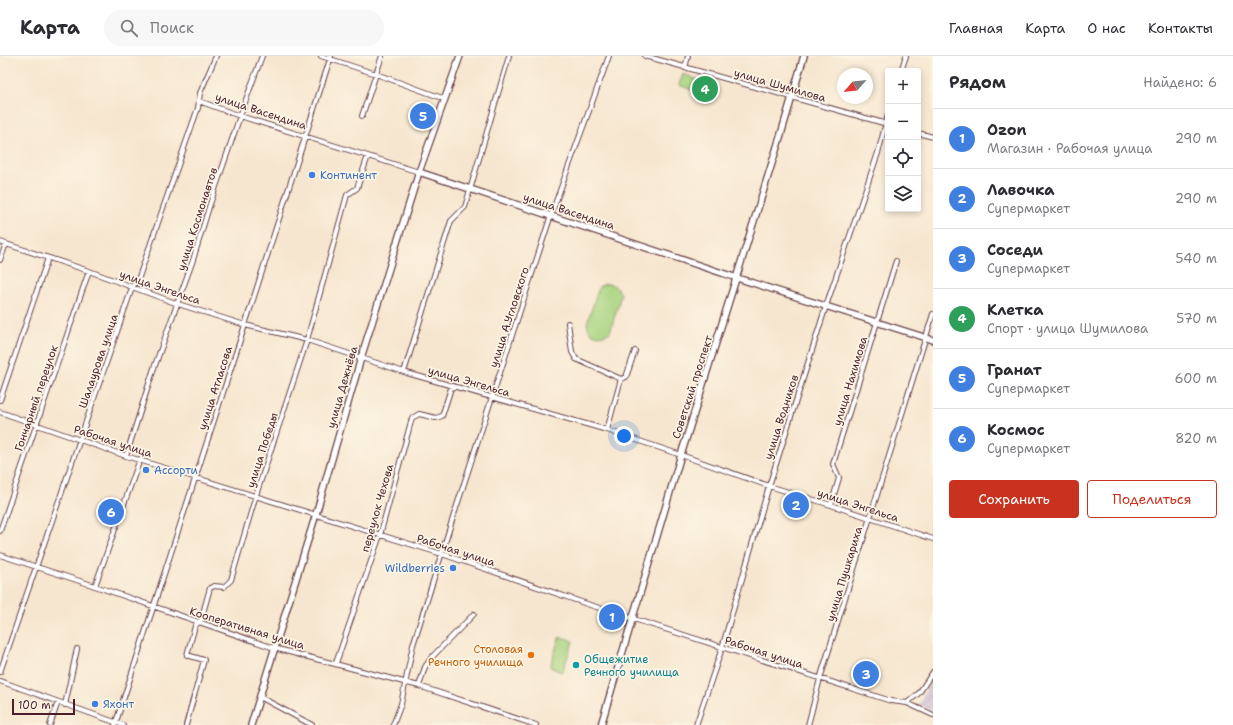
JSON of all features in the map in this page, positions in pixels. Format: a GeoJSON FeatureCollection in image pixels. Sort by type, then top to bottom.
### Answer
{"type":"FeatureCollection","features":[{"type":"Feature","properties":{"kind":"main road","name":"улица Дежнёва"},"geometry":{"type":"LineString","coordinates":[[251,725],[316,514],[361,358],[419,172],[460,56]]}},
{"type":"Feature","properties":{"kind":"main road","name":"Советский проспект"},"geometry":{"type":"LineString","coordinates":[[601,725],[681,454],[737,278],[804,56]]}},
{"type":"Feature","properties":{"kind":"main road","name":"улица Васендина"},"geometry":{"type":"LineString","coordinates":[[419,172],[552,215],[737,278],[933,340]]}},
{"type":"Feature","properties":{"kind":"street","name":"Шалаурова улица"},"geometry":{"type":"LineString","coordinates":[[0,672],[132,288],[139,277],[198,108],[200,93],[216,56]]}},
{"type":"Feature","properties":{"kind":"street","name":"улица Космонавтов"},"geometry":{"type":"LineString","coordinates":[[126,456],[154,368],[178,304],[240,116],[262,56]]}},
{"type":"Feature","properties":{"kind":"street"},"geometry":{"type":"LineString","coordinates":[[321,56],[445,99]]}},
{"type":"Feature","properties":{"kind":"street"},"geometry":{"type":"LineString","coordinates":[[362,116],[382,56]]}},
{"type":"Feature","properties":{"kind":"street"},"geometry":{"type":"LineString","coordinates":[[404,372],[451,221],[464,206],[470,189],[509,56]]}},
{"type":"Feature","properties":{"kind":"street","name":"улица А.Угловского"},"geometry":{"type":"LineString","coordinates":[[393,725],[401,704],[413,645],[492,397],[552,215],[609,56]]}},
{"type":"Feature","properties":{"kind":"street","name":"улица Шумилова"},"geometry":{"type":"LineString","coordinates":[[645,56],[885,123]]}},
{"type":"Feature","properties":{"kind":"street"},"geometry":{"type":"LineString","coordinates":[[685,68],[688,56]]}},
{"type":"Feature","properties":{"kind":"street"},"geometry":{"type":"LineString","coordinates":[[902,68],[906,56]]}},
{"type":"Feature","properties":{"kind":"street","name":"улица Атласова"},"geometry":{"type":"LineString","coordinates":[[115,724],[330,58]]}},
{"type":"Feature","properties":{"kind":"street","name":"улица Васендина"},"geometry":{"type":"LineString","coordinates":[[199,101],[240,116],[419,172]]}},
{"type":"Feature","properties":{"kind":"street","name":"улица Водников"},"geometry":{"type":"LineString","coordinates":[[696,725],[722,648],[769,486],[826,306],[885,130]]}},
{"type":"Feature","properties":{"kind":"street"},"geometry":{"type":"LineString","coordinates":[[921,134],[933,138]]}},
{"type":"Feature","properties":{"kind":"street","name":"улица Победы"},"geometry":{"type":"LineString","coordinates":[[186,725],[204,660],[187,656],[195,626],[201,620],[210,588],[214,586],[224,587],[231,580],[256,496],[307,340],[347,195],[357,188],[368,156]]}},
{"type":"Feature","properties":{"kind":"street","name":"улица Энгельса"},"geometry":{"type":"LineString","coordinates":[[0,242],[89,271],[178,304],[245,325],[307,340],[404,372],[607,430],[681,454],[769,486],[933,539]]}},
{"type":"Feature","properties":{"kind":"street"},"geometry":{"type":"LineString","coordinates":[[0,260],[6,244]]}},
{"type":"Feature","properties":{"kind":"street"},"geometry":{"type":"LineString","coordinates":[[0,400],[48,258]]}},
{"type":"Feature","properties":{"kind":"street","name":"улица Нахимова"},"geometry":{"type":"LineString","coordinates":[[831,505],[839,478],[833,464],[896,261]]}},
{"type":"Feature","properties":{"kind":"street","name":"Гончарный переулок"},"geometry":{"type":"LineString","coordinates":[[0,531],[89,271]]}},
{"type":"Feature","properties":{"kind":"street","name":"улица Пушкариха"},"geometry":{"type":"LineString","coordinates":[[808,725],[820,679],[933,314]]}},
{"type":"Feature","properties":{"kind":"street"},"geometry":{"type":"LineString","coordinates":[[568,323],[572,352],[576,359],[621,379]]}},
{"type":"Feature","properties":{"kind":"street"},"geometry":{"type":"LineString","coordinates":[[607,430],[621,379],[626,376],[635,351]]}},
{"type":"Feature","properties":{"kind":"street","name":"переулок Чехова"},"geometry":{"type":"LineString","coordinates":[[336,663],[380,535],[412,418],[419,414],[436,418],[442,416],[452,385]]}},
{"type":"Feature","properties":{"kind":"street","name":"Рабочая улица"},"geometry":{"type":"LineString","coordinates":[[0,412],[80,441],[442,554],[722,648],[891,701],[907,703],[933,715]]}},
{"type":"Feature","properties":{"kind":"street"},"geometry":{"type":"LineString","coordinates":[[95,586],[140,460]]}},
{"type":"Feature","properties":{"kind":"street","name":"Кооперативная улица"},"geometry":{"type":"LineString","coordinates":[[0,555],[274,648],[336,663],[419,686],[536,725]]}},
{"type":"Feature","properties":{"kind":"street"},"geometry":{"type":"LineString","coordinates":[[419,686],[423,673],[432,657],[474,614]]}},
{"type":"Feature","properties":{"kind":"street"},"geometry":{"type":"LineString","coordinates":[[65,704],[77,649]]}},
{"type":"Feature","properties":{"kind":"street"},"geometry":{"type":"LineString","coordinates":[[907,703],[919,693],[933,672]]}},
{"type":"Feature","properties":{"kind":"street"},"geometry":{"type":"LineString","coordinates":[[0,681],[65,704],[115,724],[123,725]]}},
{"type":"Feature","properties":{"kind":"street"},"geometry":{"type":"LineString","coordinates":[[260,697],[312,725]]}},
{"type":"Feature","properties":{"kind":"street"},"geometry":{"type":"LineString","coordinates":[[50,725],[58,702]]}},
{"type":"Feature","properties":{"kind":"shaded area"},"geometry":{"type":"Polygon","coordinates":[[[933,677],[933,712],[918,705],[933,677]]]}},
{"type":"Feature","properties":{"kind":"green space"},"geometry":{"type":"Polygon","coordinates":[[[683,74],[716,87],[712,98],[679,85],[683,74]]]}},
{"type":"Feature","properties":{"kind":"green space"},"geometry":{"type":"Polygon","coordinates":[[[608,284],[616,287],[621,295],[610,332],[599,336],[590,331],[587,323],[599,287],[608,284]]]}},
{"type":"Feature","properties":{"kind":"green space"},"geometry":{"type":"Polygon","coordinates":[[[561,637],[572,640],[573,642],[561,672],[550,667],[559,638],[561,637]]]}},
{"type":"Feature","properties":{"kind":"place","name":"Клетка"},"geometry":{"type":"Point","coordinates":[705,89]}},
{"type":"Feature","properties":{"kind":"place","name":"Гранат"},"geometry":{"type":"Point","coordinates":[423,116]}},
{"type":"Feature","properties":{"kind":"place","name":"Континент"},"geometry":{"type":"Point","coordinates":[312,175]}},
{"type":"Feature","properties":{"kind":"place","name":"Ассорти"},"geometry":{"type":"Point","coordinates":[146,470]}},
{"type":"Feature","properties":{"kind":"place","name":"Лавочка"},"geometry":{"type":"Point","coordinates":[796,505]}},
{"type":"Feature","properties":{"kind":"place","name":"Космос"},"geometry":{"type":"Point","coordinates":[111,512]}},
{"type":"Feature","properties":{"kind":"place","name":"Wildberries"},"geometry":{"type":"Point","coordinates":[453,568]}},
{"type":"Feature","properties":{"kind":"place","name":"Ozon"},"geometry":{"type":"Point","coordinates":[612,617]}},
{"type":"Feature","properties":{"kind":"place","name":"Столовая Речного училища"},"geometry":{"type":"Point","coordinates":[531,655]}},
{"type":"Feature","properties":{"kind":"place","name":"Общежитие Речного училища"},"geometry":{"type":"Point","coordinates":[576,665]}},
{"type":"Feature","properties":{"kind":"place","name":"Соседи"},"geometry":{"type":"Point","coordinates":[866,674]}},
{"type":"Feature","properties":{"kind":"place","name":"Яхонт"},"geometry":{"type":"Point","coordinates":[95,704]}}]}
